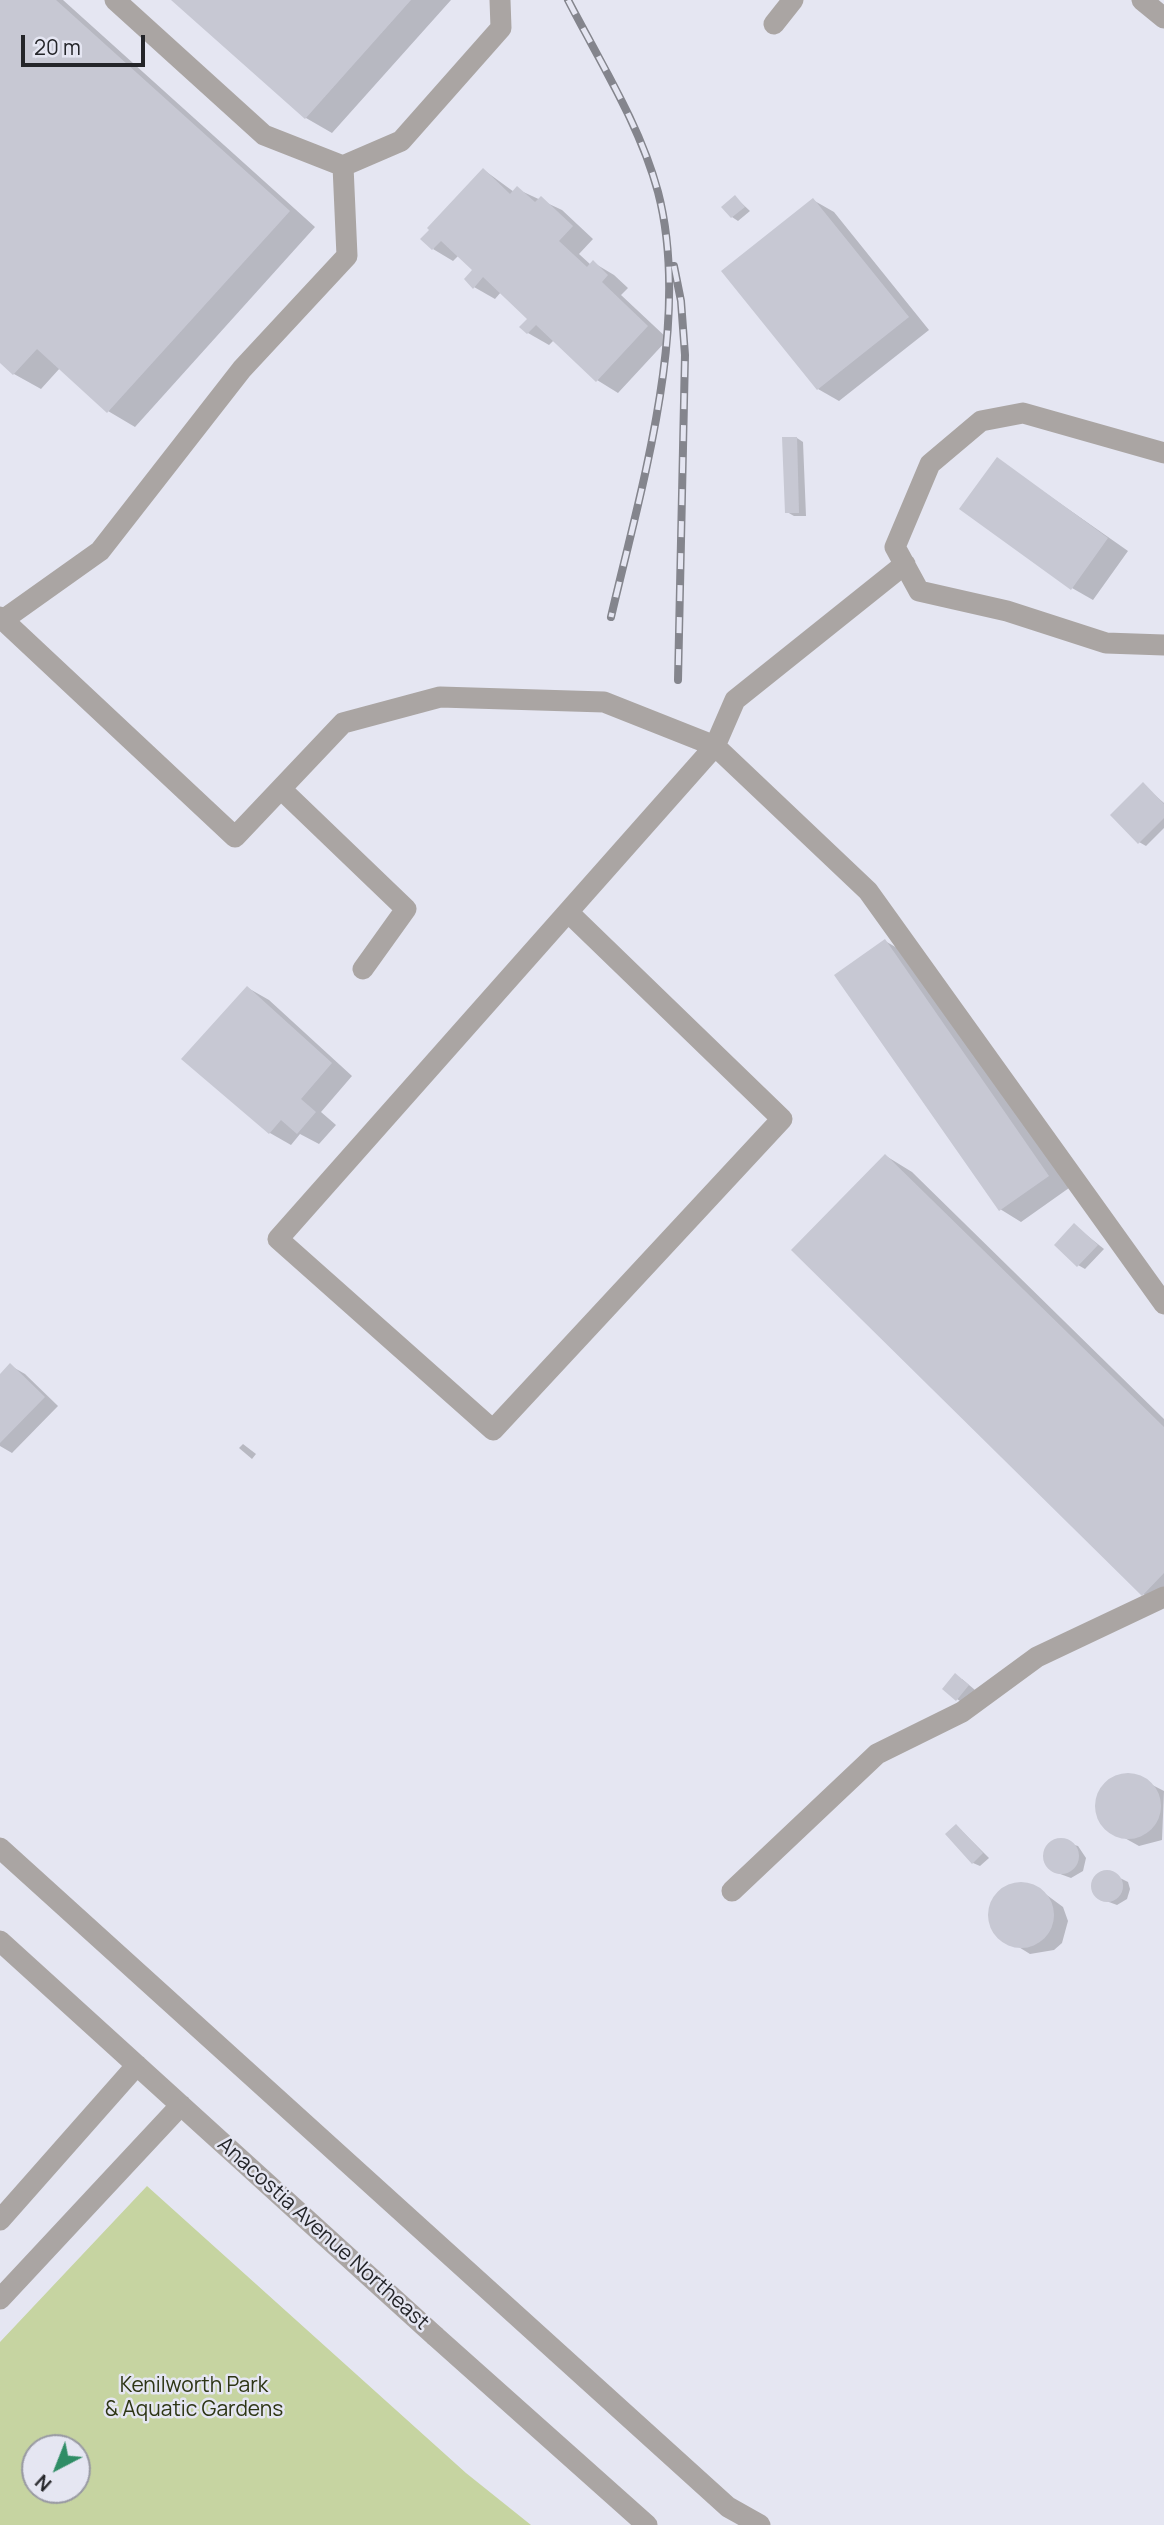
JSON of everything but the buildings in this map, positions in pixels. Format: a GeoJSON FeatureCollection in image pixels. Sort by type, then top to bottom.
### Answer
{"type":"FeatureCollection","features":[{"type":"Feature","properties":{"kind":"street"},"geometry":{"type":"LineString","coordinates":[[114,0],[264,135],[343,166],[401,141],[501,28],[500,0]]}},
{"type":"Feature","properties":{"kind":"street"},"geometry":{"type":"LineString","coordinates":[[774,24],[793,0]]}},
{"type":"Feature","properties":{"kind":"street"},"geometry":{"type":"LineString","coordinates":[[1142,0],[1164,18]]}},
{"type":"Feature","properties":{"kind":"street"},"geometry":{"type":"LineString","coordinates":[[343,166],[347,256],[242,369],[100,551],[2,619],[235,837],[343,723],[440,697],[604,702],[715,746],[868,891],[1164,1304]]}},
{"type":"Feature","properties":{"kind":"street"},"geometry":{"type":"LineString","coordinates":[[1164,453],[1023,413],[981,421],[930,464],[894,547],[919,591],[1007,611],[1107,643],[1164,645]]}},
{"type":"Feature","properties":{"kind":"street"},"geometry":{"type":"LineString","coordinates":[[568,912],[782,1119],[493,1430],[278,1239],[715,746],[735,701],[905,564]]}},
{"type":"Feature","properties":{"kind":"street"},"geometry":{"type":"LineString","coordinates":[[281,789],[406,909],[363,969]]}},
{"type":"Feature","properties":{"kind":"street"},"geometry":{"type":"LineString","coordinates":[[732,1891],[877,1754],[962,1712],[1037,1657],[1164,1597]]}},
{"type":"Feature","properties":{"kind":"street"},"geometry":{"type":"LineString","coordinates":[[0,1848],[728,2507],[760,2525]]}},
{"type":"Feature","properties":{"kind":"street","name":"Anacostia Avenue Northeast"},"geometry":{"type":"LineString","coordinates":[[0,1941],[647,2525]]}},
{"type":"Feature","properties":{"kind":"street"},"geometry":{"type":"LineString","coordinates":[[0,2220],[137,2065]]}},
{"type":"Feature","properties":{"kind":"street"},"geometry":{"type":"LineString","coordinates":[[0,2299],[181,2105]]}},
{"type":"Feature","properties":{"kind":"green space","name":"Kenilworth Park & Aquatic Gardens"},"geometry":{"type":"Polygon","coordinates":[[[147,2186],[466,2473],[531,2525],[0,2525],[0,2342],[147,2186]]]}},
{"type":"Feature","properties":{"kind":"railway"},"geometry":{"type":"LineString","coordinates":[[568,0],[641,142],[658,192],[667,242],[669,295],[666,350],[658,405],[648,460],[611,617]]}},
{"type":"Feature","properties":{"kind":"railway"},"geometry":{"type":"LineString","coordinates":[[674,266],[681,301],[685,355],[678,680]]}}]}
